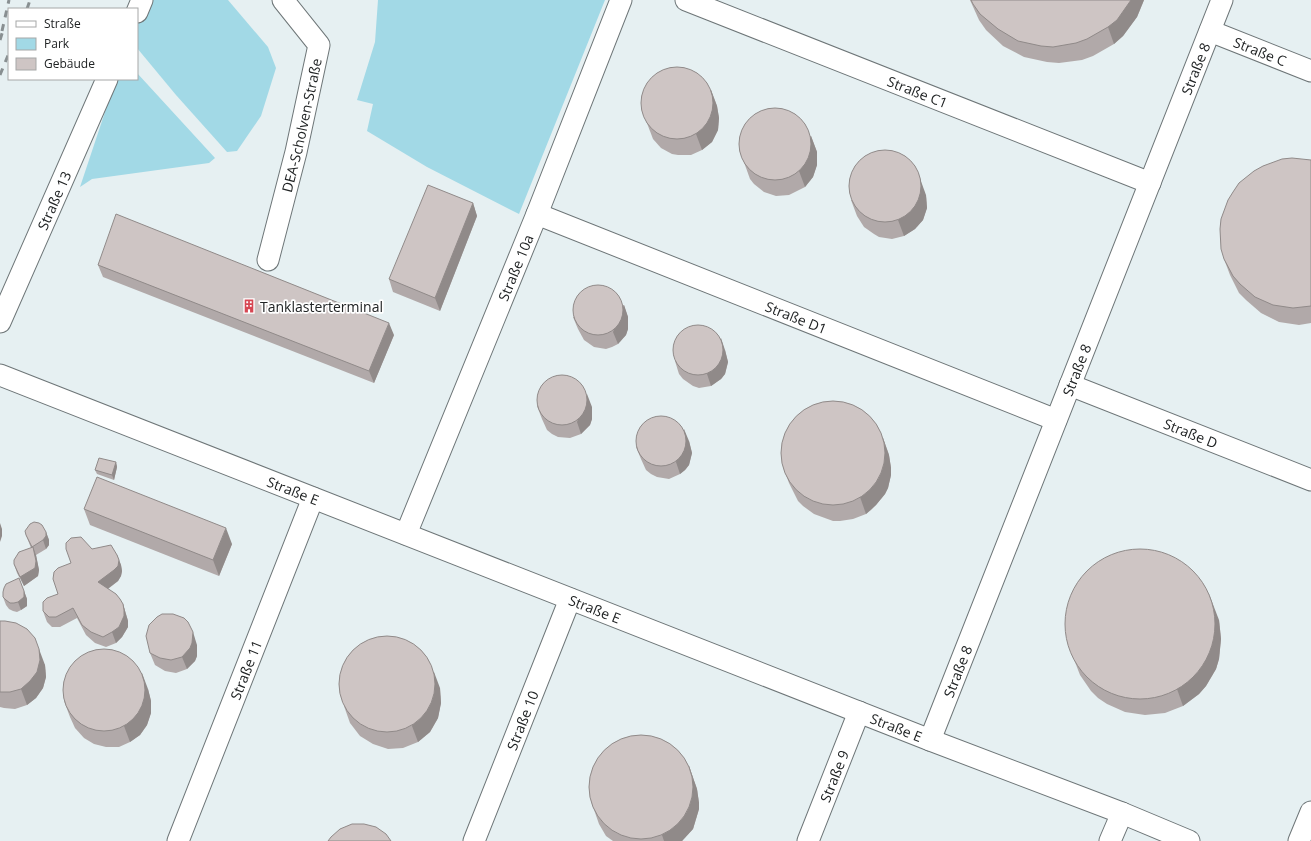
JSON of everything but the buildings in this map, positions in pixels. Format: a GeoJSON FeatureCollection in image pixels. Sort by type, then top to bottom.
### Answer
{"type":"FeatureCollection","features":[{"type":"Feature","properties":{"kind":"lane"},"geometry":{"type":"LineString","coordinates":[[138,10],[142,0]]}},
{"type":"Feature","properties":{"kind":"lane","name":"DEA-Scholven-Straße"},"geometry":{"type":"LineString","coordinates":[[268,260],[296,152],[319,45],[283,0]]}},
{"type":"Feature","properties":{"kind":"lane","name":"Straße 10a"},"geometry":{"type":"LineString","coordinates":[[406,534],[537,214],[621,0]]}},
{"type":"Feature","properties":{"kind":"lane","name":"Straße C1"},"geometry":{"type":"LineString","coordinates":[[686,0],[1150,183]]}},
{"type":"Feature","properties":{"kind":"lane","name":"Straße 8"},"geometry":{"type":"LineString","coordinates":[[930,740],[1222,0]]}},
{"type":"Feature","properties":{"kind":"lane","name":"Straße C"},"geometry":{"type":"LineString","coordinates":[[1210,31],[1311,71]]}},
{"type":"Feature","properties":{"kind":"lane","name":"Straße 13"},"geometry":{"type":"LineString","coordinates":[[0,322],[107,80]]}},
{"type":"Feature","properties":{"kind":"lane","name":"Straße D1"},"geometry":{"type":"LineString","coordinates":[[537,214],[1056,420]]}},
{"type":"Feature","properties":{"kind":"lane","name":"Straße E"},"geometry":{"type":"LineString","coordinates":[[0,375],[930,740],[1122,813],[1189,841]]}},
{"type":"Feature","properties":{"kind":"lane","name":"Straße D"},"geometry":{"type":"LineString","coordinates":[[1070,385],[1311,480]]}},
{"type":"Feature","properties":{"kind":"lane","name":"Straße 11"},"geometry":{"type":"LineString","coordinates":[[178,841],[313,498]]}},
{"type":"Feature","properties":{"kind":"lane","name":"Straße 10"},"geometry":{"type":"LineString","coordinates":[[474,841],[570,599]]}},
{"type":"Feature","properties":{"kind":"lane","name":"Straße 9"},"geometry":{"type":"LineString","coordinates":[[808,841],[859,712]]}},
{"type":"Feature","properties":{"kind":"lane"},"geometry":{"type":"LineString","coordinates":[[1300,841],[1311,812]]}},
{"type":"Feature","properties":{"kind":"lane"},"geometry":{"type":"LineString","coordinates":[[1110,841],[1122,813]]}},
{"type":"Feature","properties":{"kind":"green space"},"geometry":{"type":"Polygon","coordinates":[[[149,0],[228,0],[268,47],[276,68],[261,116],[237,151],[227,152],[176,95],[138,49],[138,23],[149,0]]]}},
{"type":"Feature","properties":{"kind":"green space"},"geometry":{"type":"Polygon","coordinates":[[[378,0],[605,0],[519,214],[427,167],[367,131],[373,104],[357,100],[375,42],[378,0]]]}},
{"type":"Feature","properties":{"kind":"green space"},"geometry":{"type":"Polygon","coordinates":[[[138,74],[215,158],[209,163],[92,179],[80,187],[116,80],[138,80],[138,74]]]}},
{"type":"Feature","properties":{"kind":"railway"},"geometry":{"type":"LineString","coordinates":[[2,31],[9,0]]}},
{"type":"Feature","properties":{"kind":"railway"},"geometry":{"type":"LineString","coordinates":[[27,8],[30,0]]}},
{"type":"Feature","properties":{"kind":"railway"},"geometry":{"type":"LineString","coordinates":[[0,40],[4,27]]}},
{"type":"Feature","properties":{"kind":"railway"},"geometry":{"type":"LineString","coordinates":[[0,75],[8,55]]}},
{"type":"Feature","properties":{"kind":"place","name":"Tanklasterterminal"},"geometry":{"type":"Point","coordinates":[249,306]}}]}
